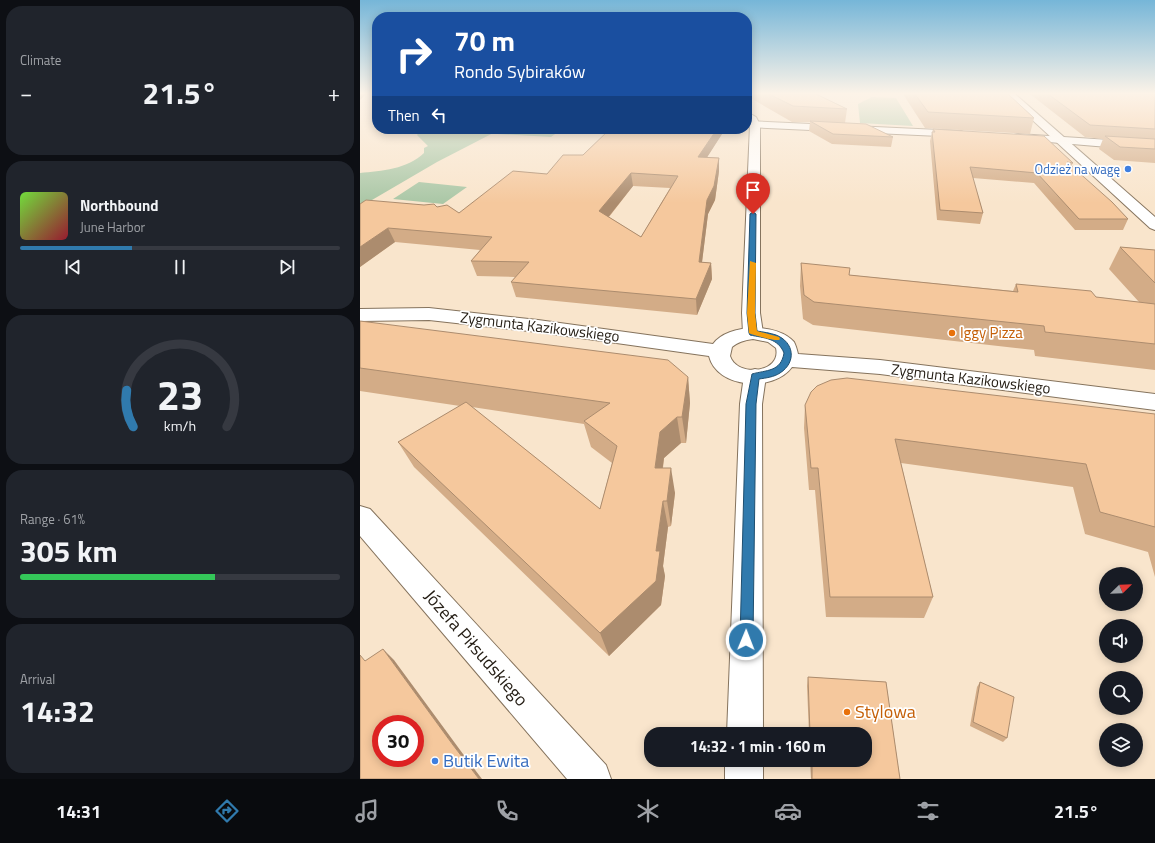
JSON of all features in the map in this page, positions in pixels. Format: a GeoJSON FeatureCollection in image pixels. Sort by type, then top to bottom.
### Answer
{"type":"FeatureCollection","features":[{"type":"Feature","properties":{"kind":"street"},"geometry":{"type":"LineString","coordinates":[[890,130],[976,135]]}},
{"type":"Feature","properties":{"kind":"street"},"geometry":{"type":"LineString","coordinates":[[1049,130],[1155,225]]}},
{"type":"Feature","properties":{"kind":"street"},"geometry":{"type":"LineString","coordinates":[[750,134],[751,313],[753,333]]}},
{"type":"Feature","properties":{"kind":"street"},"geometry":{"type":"LineString","coordinates":[[1005,137],[1155,147]]}},
{"type":"Feature","properties":{"kind":"street","name":"Zygmunta Kazikowskiego"},"geometry":{"type":"LineString","coordinates":[[360,315],[429,314],[538,326],[720,351]]}},
{"type":"Feature","properties":{"kind":"street"},"geometry":{"type":"LineString","coordinates":[[753,333],[773,337],[781,341],[786,347],[788,353],[787,360],[776,372],[755,376],[743,375],[732,372],[724,366],[720,360],[720,351],[727,341],[735,337],[753,333]]}},
{"type":"Feature","properties":{"kind":"street","name":"Zygmunta Kazikowskiego"},"geometry":{"type":"LineString","coordinates":[[787,360],[880,367],[1155,402]]}},
{"type":"Feature","properties":{"kind":"street"},"geometry":{"type":"LineString","coordinates":[[745,727],[751,404],[755,376]]}},
{"type":"Feature","properties":{"kind":"street","name":"Józefa Piłsudskiego"},"geometry":{"type":"LineString","coordinates":[[360,517],[592,779]]}},
{"type":"Feature","properties":{"kind":"street"},"geometry":{"type":"LineString","coordinates":[[744,767],[744,779]]}},
{"type":"Feature","properties":{"kind":"green space"},"geometry":{"type":"Polygon","coordinates":[[[491,134],[437,162],[360,207],[360,173],[402,166],[418,158],[424,153],[424,148],[428,146],[417,135],[491,134]]]}},
{"type":"Feature","properties":{"kind":"green space"},"geometry":{"type":"Polygon","coordinates":[[[497,134],[555,134],[551,137],[497,134]]]}},
{"type":"Feature","properties":{"kind":"green space"},"geometry":{"type":"Polygon","coordinates":[[[419,182],[467,187],[443,204],[393,199],[419,182]]]}},
{"type":"Feature","properties":{"kind":"building"},"geometry":{"type":"Polygon","coordinates":[[[827,130],[879,130],[893,137],[833,134],[827,130]]]}},
{"type":"Feature","properties":{"kind":"building"},"geometry":{"type":"Polygon","coordinates":[[[934,130],[954,130],[1044,136],[1073,163],[1067,162],[1112,202],[1128,219],[1079,219],[1037,173],[970,167],[983,213],[940,210],[932,132],[935,132],[934,130]]]}},
{"type":"Feature","properties":{"kind":"building"},"geometry":{"type":"Polygon","coordinates":[[[605,134],[714,134],[698,157],[719,158],[714,186],[707,200],[699,262],[711,263],[696,299],[511,282],[529,262],[471,261],[492,237],[388,228],[360,247],[360,204],[366,200],[424,205],[434,204],[437,207],[447,205],[459,213],[513,171],[547,174],[563,155],[583,155],[605,134]],[[631,173],[599,211],[641,237],[678,176],[631,173]]]}},
{"type":"Feature","properties":{"kind":"building"},"geometry":{"type":"Polygon","coordinates":[[[1105,136],[1155,139],[1155,149],[1120,147],[1105,136]]]}},
{"type":"Feature","properties":{"kind":"building"},"geometry":{"type":"Polygon","coordinates":[[[1120,247],[1155,250],[1155,283],[1120,247]]]}},
{"type":"Feature","properties":{"kind":"building"},"geometry":{"type":"Polygon","coordinates":[[[801,263],[850,268],[849,275],[1018,292],[1016,284],[1091,291],[1096,297],[1155,304],[1155,344],[1045,332],[1044,326],[814,302],[804,295],[801,263]]]}},
{"type":"Feature","properties":{"kind":"building"},"geometry":{"type":"Polygon","coordinates":[[[360,321],[668,360],[688,377],[682,417],[677,417],[660,432],[655,468],[671,468],[667,501],[663,501],[656,551],[660,551],[656,581],[600,633],[398,442],[466,402],[600,509],[617,446],[584,421],[610,403],[360,368],[360,321]]]}},
{"type":"Feature","properties":{"kind":"building"},"geometry":{"type":"Polygon","coordinates":[[[847,378],[1155,414],[1155,527],[1100,512],[1086,464],[895,439],[933,597],[830,597],[818,468],[811,468],[805,405],[811,392],[817,386],[831,380],[847,378]]]}},
{"type":"Feature","properties":{"kind":"building"},"geometry":{"type":"Polygon","coordinates":[[[383,649],[479,779],[360,779],[360,655],[365,661],[383,649]]]}},
{"type":"Feature","properties":{"kind":"building","name":"Stylowa"},"geometry":{"type":"Polygon","coordinates":[[[808,677],[886,682],[900,779],[812,779],[812,767],[872,767],[872,727],[810,727],[808,677]]]}},
{"type":"Feature","properties":{"kind":"building"},"geometry":{"type":"Polygon","coordinates":[[[980,682],[1014,697],[1007,738],[973,722],[980,682]]]}},
{"type":"Feature","properties":{"kind":"slow traffic"},"geometry":{"type":"LineString","coordinates":[[752,263],[751,313],[753,333],[764,334],[776,339]]}},
{"type":"Feature","properties":{"kind":"place","name":"Odzież na wagę"},"geometry":{"type":"Point","coordinates":[1128,169]}},
{"type":"Feature","properties":{"kind":"place","name":"Iggy Pizza"},"geometry":{"type":"Point","coordinates":[952,333]}},
{"type":"Feature","properties":{"kind":"place","name":"Stylowa"},"geometry":{"type":"Point","coordinates":[847,712]}},
{"type":"Feature","properties":{"kind":"place","name":"Butik Ewita"},"geometry":{"type":"Point","coordinates":[435,761]}},
{"type":"Feature","properties":{"kind":"route"},"geometry":{"type":"LineString","coordinates":[[746,640],[751,404],[755,376],[776,372],[787,360],[788,353],[786,347],[781,341],[764,334],[753,333],[751,313],[753,214]]}}]}
